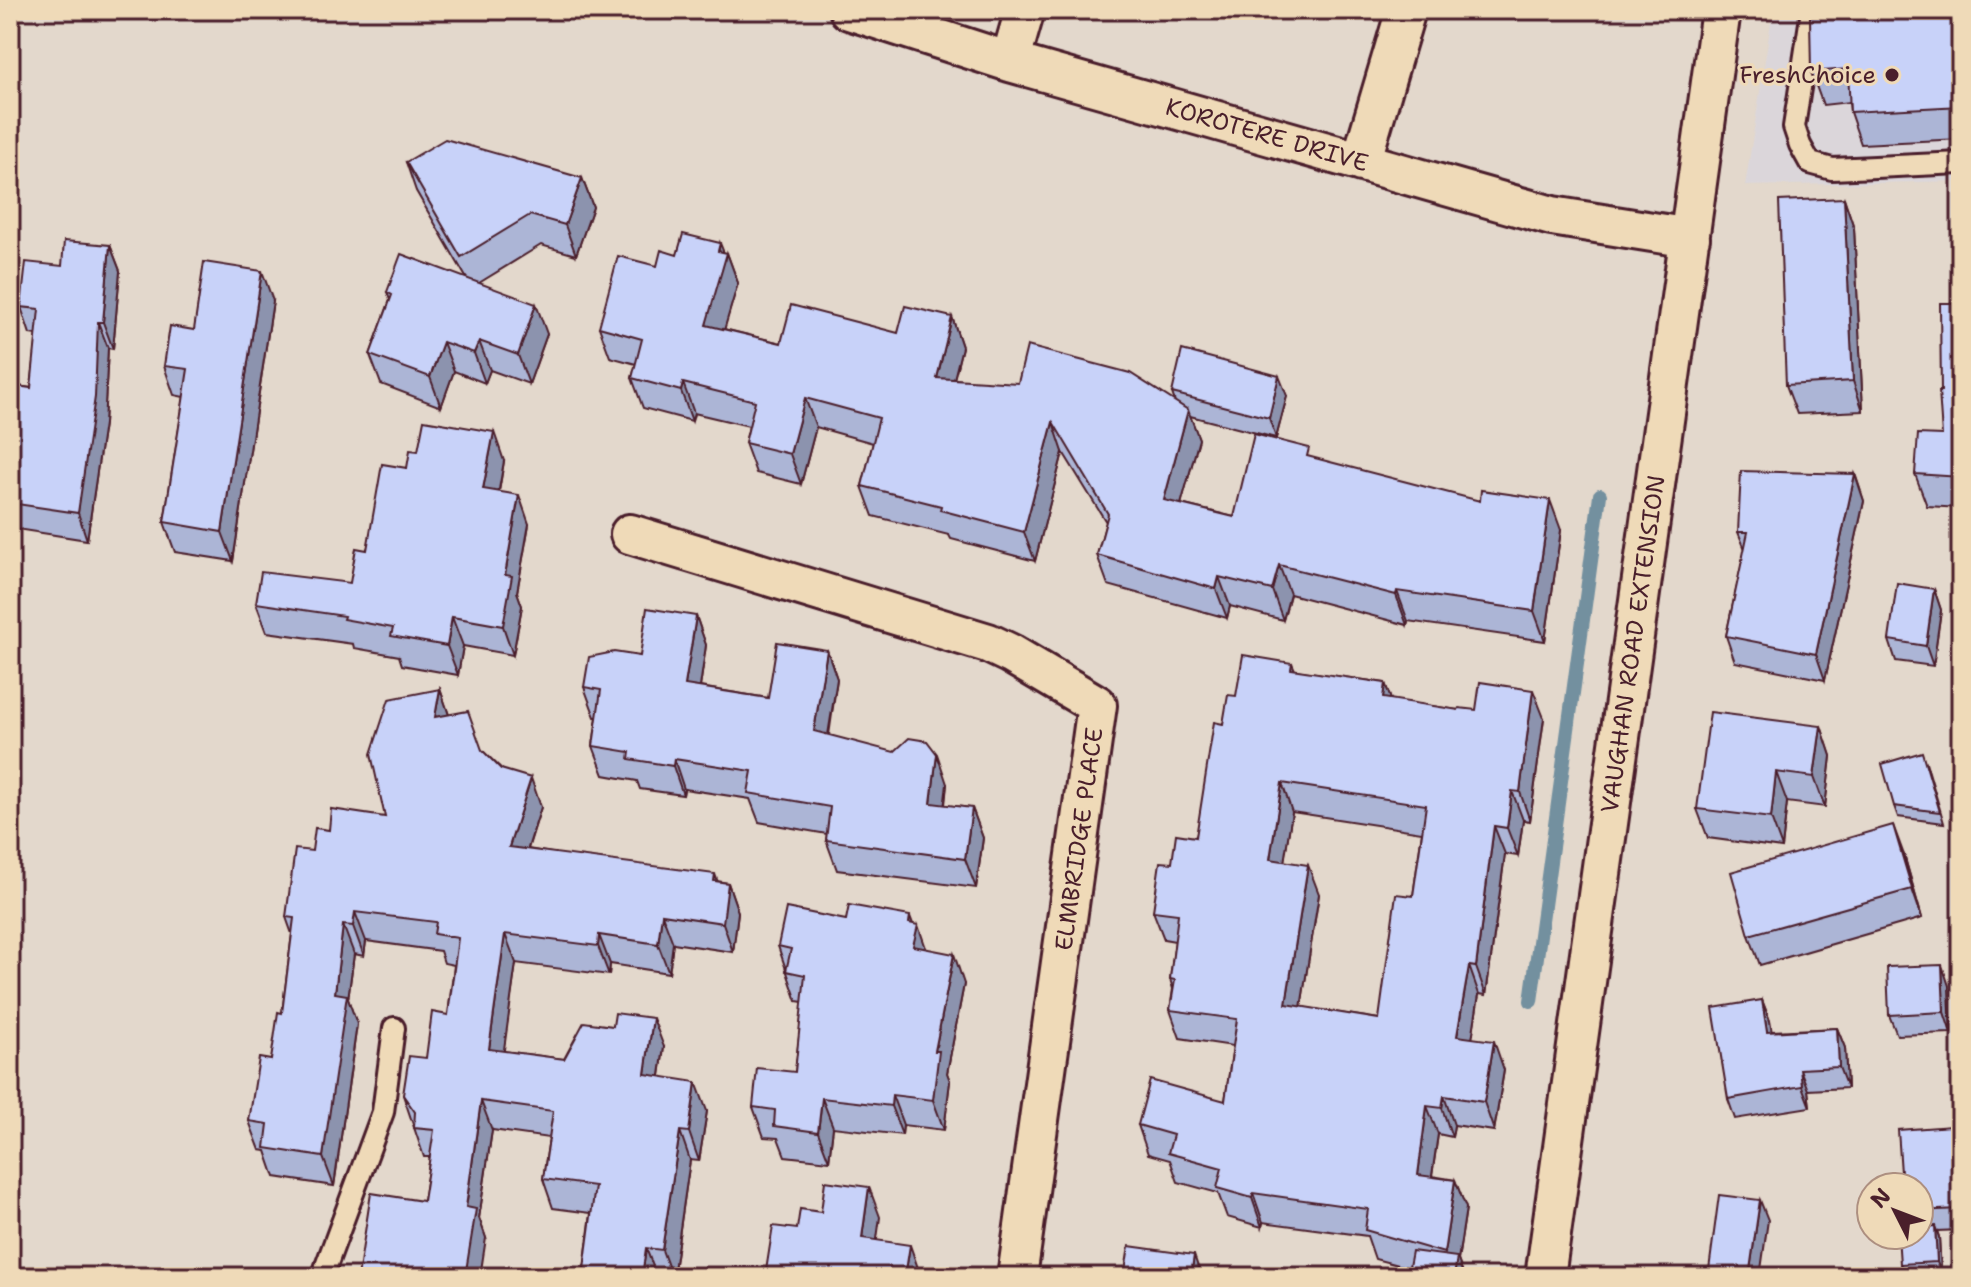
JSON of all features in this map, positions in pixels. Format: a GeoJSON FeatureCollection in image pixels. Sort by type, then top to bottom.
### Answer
{"type":"FeatureCollection","features":[{"type":"Feature","properties":{"kind":"street","name":"KOROTERE DRIVE"},"geometry":{"type":"LineString","coordinates":[[849,10],[1010,62],[1552,216],[1690,238]]}},
{"type":"Feature","properties":{"kind":"street"},"geometry":{"type":"LineString","coordinates":[[1010,62],[1025,10]]}},
{"type":"Feature","properties":{"kind":"street"},"geometry":{"type":"LineString","coordinates":[[1361,162],[1406,10]]}},
{"type":"Feature","properties":{"kind":"street","name":"VAUGHAN ROAD EXTENSION"},"geometry":{"type":"LineString","coordinates":[[1545,1277],[1721,10]]}},
{"type":"Feature","properties":{"kind":"street","name":"ELMBRIDGE PLACE"},"geometry":{"type":"LineString","coordinates":[[630,534],[988,643],[1097,705],[1017,1277]]}},
{"type":"Feature","properties":{"kind":"lane"},"geometry":{"type":"LineString","coordinates":[[1812,10],[1794,127],[1810,163],[1832,169],[1961,163]]}},
{"type":"Feature","properties":{"kind":"lane"},"geometry":{"type":"LineString","coordinates":[[322,1277],[383,1112],[394,1028]]}},
{"type":"Feature","properties":{"kind":"shaded area"},"geometry":{"type":"Polygon","coordinates":[[[1773,10],[1961,10],[1961,181],[1745,186],[1773,10]]]}},
{"type":"Feature","properties":{"kind":"building","name":"FreshChoice"},"geometry":{"type":"Polygon","coordinates":[[[1844,10],[1961,10],[1961,106],[1850,112],[1848,69],[1811,72],[1810,17],[1844,14],[1844,10]]]}},
{"type":"Feature","properties":{"kind":"building"},"geometry":{"type":"Polygon","coordinates":[[[445,139],[582,178],[565,225],[530,215],[461,257],[406,162],[445,139]]]}},
{"type":"Feature","properties":{"kind":"building"},"geometry":{"type":"Polygon","coordinates":[[[1844,198],[1853,381],[1786,385],[1779,201],[1844,198]]]}},
{"type":"Feature","properties":{"kind":"building"},"geometry":{"type":"Polygon","coordinates":[[[683,234],[720,243],[718,251],[727,253],[706,325],[781,343],[791,305],[898,333],[905,306],[952,317],[937,378],[1018,383],[1027,346],[1130,373],[1188,410],[1164,500],[1234,517],[1254,434],[1309,448],[1307,456],[1480,501],[1481,490],[1550,500],[1534,611],[1397,591],[1396,595],[1279,565],[1272,590],[1219,577],[1216,589],[1097,555],[1108,514],[1053,422],[1024,532],[862,486],[879,418],[805,398],[790,454],[745,443],[755,401],[683,383],[681,391],[632,378],[642,339],[599,327],[618,256],[657,266],[661,250],[677,255],[683,234]]]}},
{"type":"Feature","properties":{"kind":"building"},"geometry":{"type":"Polygon","coordinates":[[[64,241],[110,245],[103,322],[98,322],[95,397],[78,513],[10,503],[10,385],[31,388],[39,309],[21,307],[26,262],[62,266],[64,241]]]}},
{"type":"Feature","properties":{"kind":"building"},"geometry":{"type":"Polygon","coordinates":[[[401,254],[536,304],[518,355],[479,341],[474,353],[443,342],[430,377],[370,355],[392,295],[387,292],[401,254]]]}},
{"type":"Feature","properties":{"kind":"building"},"geometry":{"type":"Polygon","coordinates":[[[204,262],[262,271],[222,532],[164,522],[188,369],[164,366],[170,326],[194,330],[204,262]]]}},
{"type":"Feature","properties":{"kind":"building"},"geometry":{"type":"Polygon","coordinates":[[[1940,303],[1961,303],[1961,477],[1915,474],[1918,434],[1942,435],[1940,303]]]}},
{"type":"Feature","properties":{"kind":"building"},"geometry":{"type":"Polygon","coordinates":[[[1182,350],[1279,376],[1269,418],[1172,393],[1182,350]]]}},
{"type":"Feature","properties":{"kind":"building"},"geometry":{"type":"Polygon","coordinates":[[[424,420],[494,432],[483,489],[519,495],[505,575],[512,576],[503,626],[452,617],[447,646],[391,636],[393,628],[343,619],[344,616],[256,603],[261,572],[350,583],[356,548],[367,550],[382,464],[407,468],[410,450],[418,451],[424,420]]]}},
{"type":"Feature","properties":{"kind":"building"},"geometry":{"type":"Polygon","coordinates":[[[1741,471],[1855,474],[1816,654],[1726,636],[1748,532],[1738,532],[1741,471]]]}},
{"type":"Feature","properties":{"kind":"building"},"geometry":{"type":"Polygon","coordinates":[[[1897,583],[1934,589],[1926,646],[1889,640],[1897,583]]]}},
{"type":"Feature","properties":{"kind":"building"},"geometry":{"type":"Polygon","coordinates":[[[647,608],[696,616],[685,685],[768,698],[777,642],[827,650],[814,731],[894,752],[909,738],[927,741],[937,754],[931,803],[972,808],[965,859],[826,840],[830,807],[748,793],[752,771],[674,759],[673,766],[629,759],[630,752],[593,746],[601,690],[584,687],[589,657],[614,652],[640,656],[647,608]]]}},
{"type":"Feature","properties":{"kind":"building"},"geometry":{"type":"Polygon","coordinates":[[[1243,655],[1292,663],[1291,669],[1385,683],[1383,698],[1458,710],[1476,710],[1480,682],[1533,690],[1520,792],[1512,791],[1507,828],[1494,826],[1476,967],[1469,966],[1457,1036],[1494,1041],[1484,1102],[1444,1096],[1442,1108],[1427,1106],[1418,1175],[1455,1180],[1444,1253],[1365,1230],[1368,1209],[1253,1193],[1252,1198],[1217,1188],[1222,1168],[1168,1153],[1173,1135],[1138,1125],[1150,1080],[1225,1101],[1237,1019],[1170,1010],[1175,980],[1170,979],[1178,914],[1153,911],[1160,862],[1172,863],[1176,834],[1196,837],[1214,722],[1223,724],[1228,695],[1236,696],[1243,655]],[[1282,783],[1270,859],[1308,865],[1286,1004],[1379,1019],[1396,894],[1413,896],[1426,805],[1282,783]]]}},
{"type":"Feature","properties":{"kind":"building"},"geometry":{"type":"Polygon","coordinates":[[[440,689],[435,717],[468,711],[482,750],[501,769],[531,778],[509,847],[715,874],[714,881],[728,883],[723,923],[662,914],[658,944],[599,935],[598,946],[505,934],[489,1049],[564,1059],[584,1022],[613,1026],[615,1013],[653,1018],[645,1074],[696,1082],[689,1132],[680,1131],[662,1250],[646,1248],[642,1277],[583,1277],[595,1186],[543,1179],[553,1111],[481,1101],[466,1207],[476,1209],[465,1277],[358,1277],[371,1193],[423,1201],[434,1130],[414,1128],[415,1112],[403,1095],[409,1056],[426,1058],[432,1012],[448,1015],[458,938],[434,934],[436,922],[355,912],[353,926],[343,925],[335,993],[347,995],[323,1157],[265,1148],[268,1124],[249,1121],[259,1058],[271,1060],[278,1012],[282,1013],[294,918],[286,917],[295,849],[312,851],[315,828],[329,830],[331,809],[385,817],[371,754],[389,699],[440,689]]]}},
{"type":"Feature","properties":{"kind":"building"},"geometry":{"type":"Polygon","coordinates":[[[1710,712],[1821,726],[1814,777],[1776,772],[1771,818],[1697,809],[1710,712]]]}},
{"type":"Feature","properties":{"kind":"building"},"geometry":{"type":"Polygon","coordinates":[[[1922,752],[1940,812],[1894,806],[1882,764],[1922,752]]]}},
{"type":"Feature","properties":{"kind":"building"},"geometry":{"type":"Polygon","coordinates":[[[1893,825],[1912,889],[1749,935],[1731,872],[1893,825]]]}},
{"type":"Feature","properties":{"kind":"building"},"geometry":{"type":"Polygon","coordinates":[[[849,905],[910,916],[909,923],[918,925],[913,946],[954,954],[935,1051],[939,1051],[933,1100],[892,1095],[891,1106],[822,1098],[818,1132],[774,1126],[775,1110],[753,1107],[757,1068],[795,1072],[805,975],[786,971],[791,949],[778,946],[786,908],[846,920],[849,905]]]}},
{"type":"Feature","properties":{"kind":"building"},"geometry":{"type":"Polygon","coordinates":[[[1942,965],[1944,1012],[1889,1015],[1887,967],[1942,965]]]}},
{"type":"Feature","properties":{"kind":"building"},"geometry":{"type":"Polygon","coordinates":[[[1762,1000],[1767,1032],[1837,1028],[1839,1067],[1800,1069],[1802,1086],[1728,1099],[1713,1008],[1762,1000]]]}},
{"type":"Feature","properties":{"kind":"building"},"geometry":{"type":"Polygon","coordinates":[[[1952,1126],[1958,1209],[1935,1210],[1935,1171],[1901,1171],[1898,1130],[1952,1126]]]}},
{"type":"Feature","properties":{"kind":"building"},"geometry":{"type":"Polygon","coordinates":[[[825,1181],[869,1187],[862,1238],[910,1245],[905,1277],[765,1277],[773,1226],[797,1229],[800,1209],[821,1212],[825,1181]]]}},
{"type":"Feature","properties":{"kind":"building"},"geometry":{"type":"Polygon","coordinates":[[[1719,1195],[1760,1200],[1749,1277],[1708,1277],[1719,1195]]]}},
{"type":"Feature","properties":{"kind":"building"},"geometry":{"type":"Polygon","coordinates":[[[1935,1226],[1937,1262],[1900,1264],[1899,1251],[1935,1251],[1935,1226]]]}},
{"type":"Feature","properties":{"kind":"building"},"geometry":{"type":"Polygon","coordinates":[[[1129,1246],[1194,1255],[1191,1277],[1124,1277],[1129,1246]]]}},
{"type":"Feature","properties":{"kind":"building"},"geometry":{"type":"Polygon","coordinates":[[[1412,1251],[1457,1257],[1454,1277],[1407,1277],[1412,1251]]]}},
{"type":"Feature","properties":{"kind":"building"},"geometry":{"type":"Polygon","coordinates":[[[1359,1270],[1407,1277],[1358,1277],[1359,1270]]]}},
{"type":"Feature","properties":{"kind":"waterway"},"geometry":{"type":"LineString","coordinates":[[1531,1001],[1600,495]]}},
{"type":"Feature","properties":{"kind":"place","name":"FreshChoice"},"geometry":{"type":"Point","coordinates":[1892,75]}}]}
